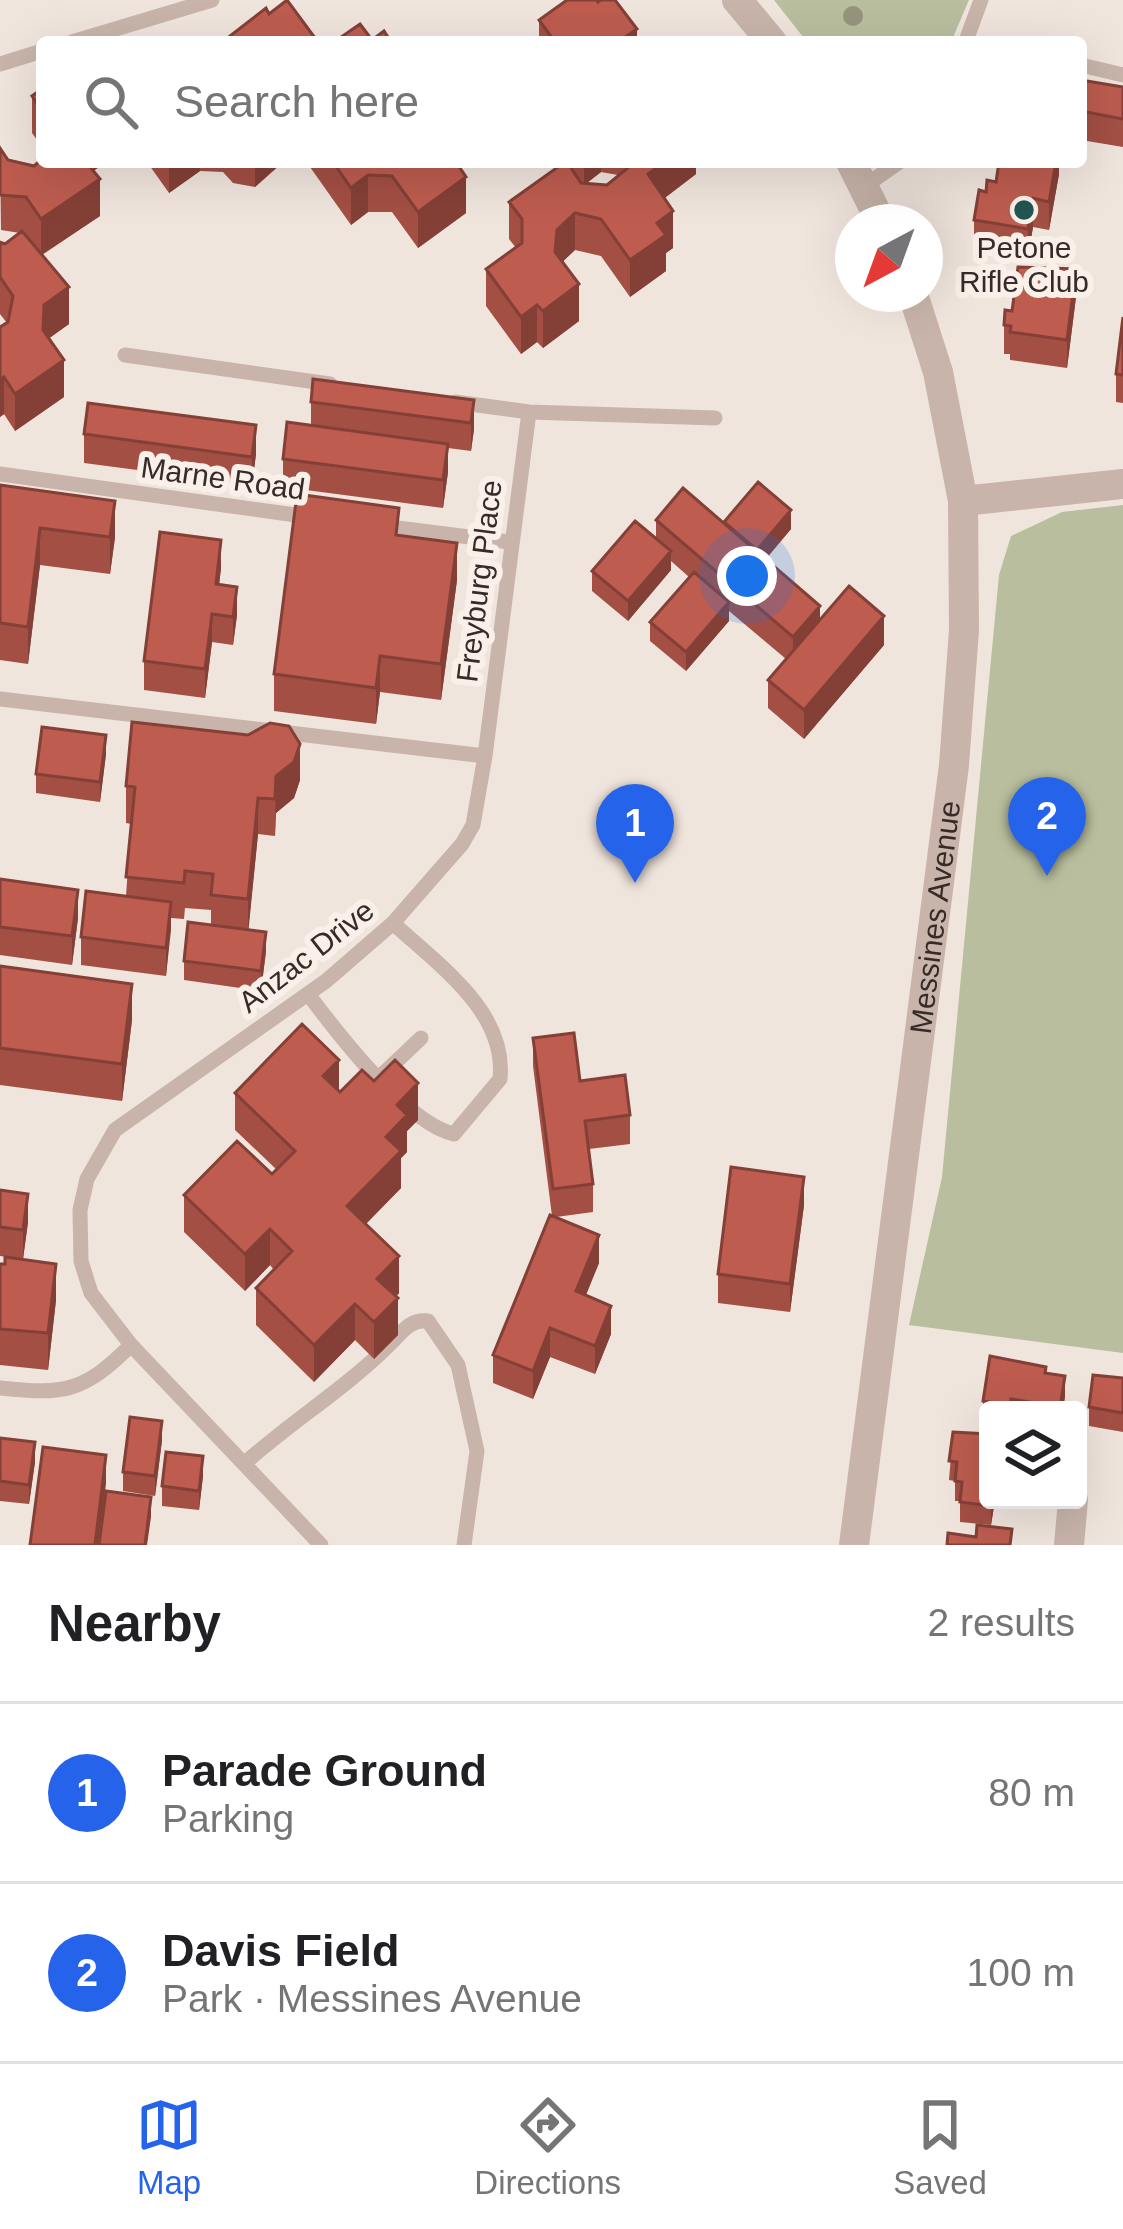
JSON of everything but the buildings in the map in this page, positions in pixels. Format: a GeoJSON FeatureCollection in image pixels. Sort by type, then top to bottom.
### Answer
{"type":"FeatureCollection","features":[{"type":"Feature","properties":{"kind":"street"},"geometry":{"type":"LineString","coordinates":[[737,0],[767,36]]}},
{"type":"Feature","properties":{"kind":"street"},"geometry":{"type":"LineString","coordinates":[[858,174],[872,204]]}},
{"type":"Feature","properties":{"kind":"street","name":"Messines Avenue"},"geometry":{"type":"LineString","coordinates":[[854,1545],[954,765],[964,630],[963,502],[938,372],[919,312]]}},
{"type":"Feature","properties":{"kind":"street"},"geometry":{"type":"LineString","coordinates":[[963,502],[1123,484]]}},
{"type":"Feature","properties":{"kind":"street"},"geometry":{"type":"LineString","coordinates":[[1069,1545],[1072,1509]]}},
{"type":"Feature","properties":{"kind":"lane"},"geometry":{"type":"LineString","coordinates":[[92,36],[212,0]]}},
{"type":"Feature","properties":{"kind":"lane"},"geometry":{"type":"LineString","coordinates":[[972,36],[981,0]]}},
{"type":"Feature","properties":{"kind":"lane"},"geometry":{"type":"LineString","coordinates":[[0,64],[36,53]]}},
{"type":"Feature","properties":{"kind":"lane"},"geometry":{"type":"LineString","coordinates":[[1087,66],[1123,74]]}},
{"type":"Feature","properties":{"kind":"lane"},"geometry":{"type":"LineString","coordinates":[[125,355],[339,386]]}},
{"type":"Feature","properties":{"kind":"lane"},"geometry":{"type":"LineString","coordinates":[[434,399],[529,412],[715,418]]}},
{"type":"Feature","properties":{"kind":"lane","name":"Freyburg Place"},"geometry":{"type":"LineString","coordinates":[[485,756],[529,412]]}},
{"type":"Feature","properties":{"kind":"lane","name":"Marne Road"},"geometry":{"type":"LineString","coordinates":[[0,474],[332,520]]}},
{"type":"Feature","properties":{"kind":"lane"},"geometry":{"type":"LineString","coordinates":[[373,525],[510,542]]}},
{"type":"Feature","properties":{"kind":"lane"},"geometry":{"type":"LineString","coordinates":[[0,699],[485,756]]}},
{"type":"Feature","properties":{"kind":"lane","name":"Anzac Drive"},"geometry":{"type":"LineString","coordinates":[[321,1545],[130,1345],[91,1293],[81,1261],[80,1210],[87,1179],[115,1130],[308,994],[393,923],[472,824],[485,756]]}},
{"type":"Feature","properties":{"kind":"lane"},"geometry":{"type":"LineString","coordinates":[[308,994],[359,1062],[430,1126],[454,1134],[500,1079],[498,1034],[483,1012],[393,923]]}},
{"type":"Feature","properties":{"kind":"lane"},"geometry":{"type":"LineString","coordinates":[[379,1077],[421,1038]]}},
{"type":"Feature","properties":{"kind":"lane"},"geometry":{"type":"LineString","coordinates":[[244,1463],[301,1413],[355,1379],[418,1320],[428,1321],[442,1334],[458,1365],[477,1451],[464,1545]]}},
{"type":"Feature","properties":{"kind":"lane"},"geometry":{"type":"LineString","coordinates":[[0,1388],[73,1390],[103,1373],[130,1345]]}},
{"type":"Feature","properties":{"kind":"green space"},"geometry":{"type":"Polygon","coordinates":[[[774,0],[969,0],[954,36],[802,36],[774,0]]]}},
{"type":"Feature","properties":{"kind":"green space"},"geometry":{"type":"Polygon","coordinates":[[[1123,505],[1123,1353],[909,1325],[942,1177],[999,575],[1011,536],[1062,512],[1123,505]]]}},
{"type":"Feature","properties":{"kind":"place","name":"Petone Rifle Club"},"geometry":{"type":"Point","coordinates":[1024,210]}},
{"type":"Feature","properties":{"kind":"place","name":"Davis Field"},"geometry":{"type":"Point","coordinates":[1047,876]}},
{"type":"Feature","properties":{"kind":"place","name":"Parade Ground"},"geometry":{"type":"Point","coordinates":[635,883]}}]}
